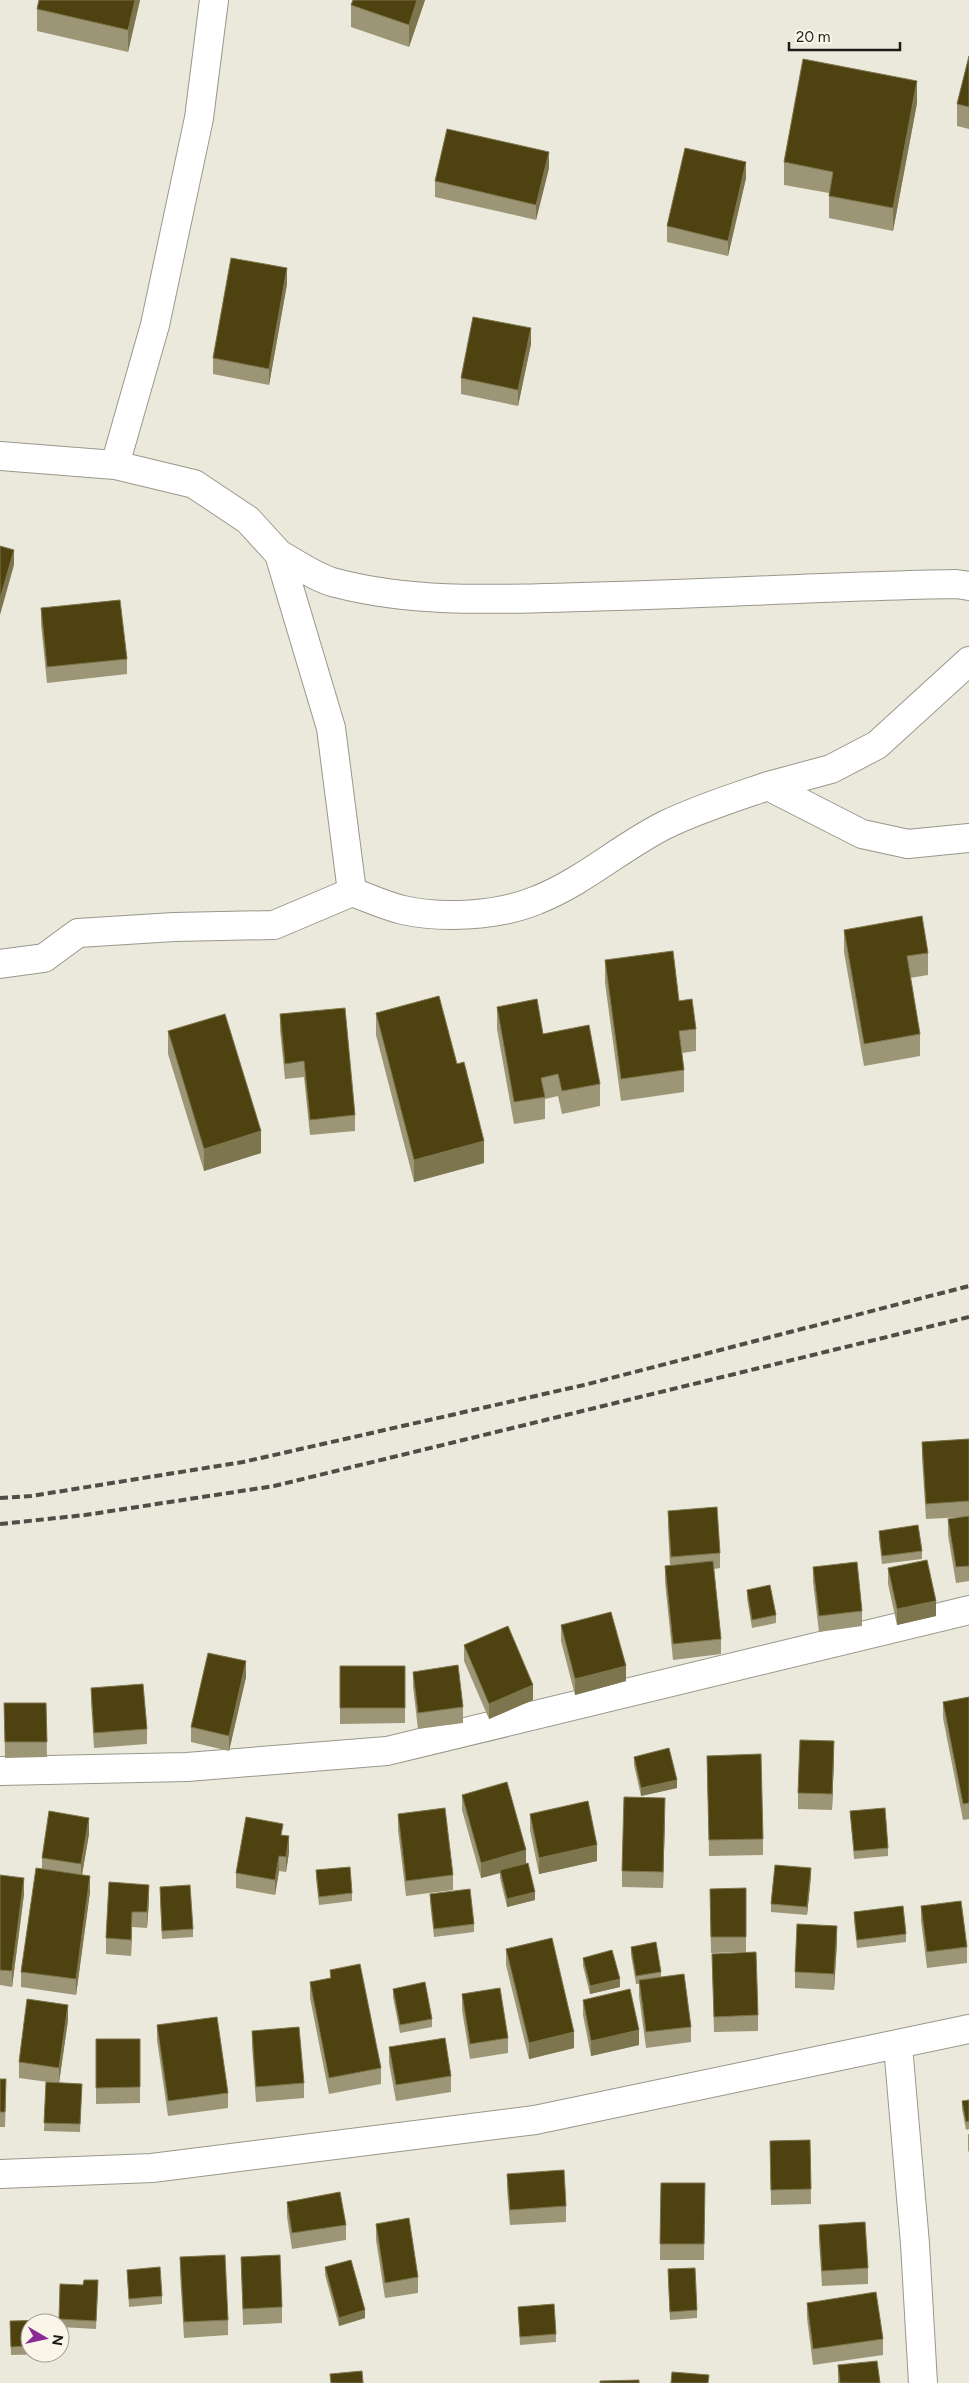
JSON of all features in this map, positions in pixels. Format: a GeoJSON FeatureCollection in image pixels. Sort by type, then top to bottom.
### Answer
{"type":"FeatureCollection","features":[{"type":"Feature","properties":{"kind":"street"},"geometry":{"type":"LineString","coordinates":[[115,465],[154,325],[198,118],[214,0]]}},
{"type":"Feature","properties":{"kind":"street"},"geometry":{"type":"LineString","coordinates":[[0,456],[115,465],[194,484],[248,520],[278,554],[334,583],[417,598],[659,595],[830,586],[956,584],[969,586]]}},
{"type":"Feature","properties":{"kind":"street"},"geometry":{"type":"LineString","coordinates":[[278,554],[331,728],[352,892]]}},
{"type":"Feature","properties":{"kind":"street"},"geometry":{"type":"LineString","coordinates":[[0,964],[44,958],[78,933],[174,927],[274,925],[352,892],[401,910],[438,915],[493,911],[528,903],[584,875],[664,826],[706,807],[768,786],[831,768],[877,745],[969,661]]}},
{"type":"Feature","properties":{"kind":"street"},"geometry":{"type":"LineString","coordinates":[[768,786],[862,834],[908,844],[969,838]]}},
{"type":"Feature","properties":{"kind":"street"},"geometry":{"type":"LineString","coordinates":[[0,1771],[187,1767],[387,1751],[969,1610]]}},
{"type":"Feature","properties":{"kind":"street"},"geometry":{"type":"LineString","coordinates":[[0,2174],[152,2168],[534,2120],[738,2076],[898,2046],[969,2029]]}},
{"type":"Feature","properties":{"kind":"street"},"geometry":{"type":"LineString","coordinates":[[898,2046],[915,2244],[923,2383]]}},
{"type":"Feature","properties":{"kind":"building"},"geometry":{"type":"Polygon","coordinates":[[[39,0],[135,0],[128,30],[37,9],[39,0]]]}},
{"type":"Feature","properties":{"kind":"building"},"geometry":{"type":"Polygon","coordinates":[[[353,0],[417,0],[409,25],[351,5],[353,0]]]}},
{"type":"Feature","properties":{"kind":"building"},"geometry":{"type":"Polygon","coordinates":[[[969,56],[969,107],[957,104],[969,56]]]}},
{"type":"Feature","properties":{"kind":"building"},"geometry":{"type":"Polygon","coordinates":[[[803,59],[917,81],[893,208],[829,196],[833,172],[784,162],[803,59]]]}},
{"type":"Feature","properties":{"kind":"building"},"geometry":{"type":"Polygon","coordinates":[[[447,129],[549,152],[536,205],[435,181],[447,129]]]}},
{"type":"Feature","properties":{"kind":"building"},"geometry":{"type":"Polygon","coordinates":[[[685,148],[746,162],[728,241],[667,226],[685,148]]]}},
{"type":"Feature","properties":{"kind":"building"},"geometry":{"type":"Polygon","coordinates":[[[231,258],[287,268],[269,369],[213,358],[231,258]]]}},
{"type":"Feature","properties":{"kind":"building"},"geometry":{"type":"Polygon","coordinates":[[[473,317],[531,328],[518,390],[461,378],[473,317]]]}},
{"type":"Feature","properties":{"kind":"building"},"geometry":{"type":"Polygon","coordinates":[[[0,546],[14,550],[0,599],[0,546]]]}},
{"type":"Feature","properties":{"kind":"building"},"geometry":{"type":"Polygon","coordinates":[[[120,600],[127,659],[47,667],[41,608],[120,600]]]}},
{"type":"Feature","properties":{"kind":"building"},"geometry":{"type":"Polygon","coordinates":[[[922,916],[928,953],[907,956],[920,1034],[864,1044],[844,930],[922,916]]]}},
{"type":"Feature","properties":{"kind":"building"},"geometry":{"type":"Polygon","coordinates":[[[673,951],[679,1001],[692,999],[696,1029],[679,1031],[684,1070],[621,1079],[605,960],[673,951]]]}},
{"type":"Feature","properties":{"kind":"building"},"geometry":{"type":"Polygon","coordinates":[[[439,996],[457,1064],[464,1062],[484,1141],[414,1160],[376,1013],[439,996]]]}},
{"type":"Feature","properties":{"kind":"building"},"geometry":{"type":"Polygon","coordinates":[[[537,999],[543,1034],[589,1025],[600,1084],[562,1091],[558,1074],[541,1078],[545,1097],[514,1102],[497,1007],[537,999]]]}},
{"type":"Feature","properties":{"kind":"building"},"geometry":{"type":"Polygon","coordinates":[[[345,1008],[355,1115],[310,1120],[304,1061],[285,1064],[280,1014],[345,1008]]]}},
{"type":"Feature","properties":{"kind":"building"},"geometry":{"type":"Polygon","coordinates":[[[225,1014],[261,1131],[204,1149],[168,1031],[225,1014]]]}},
{"type":"Feature","properties":{"kind":"building"},"geometry":{"type":"Polygon","coordinates":[[[969,1439],[969,1501],[926,1504],[922,1442],[969,1439]]]}},
{"type":"Feature","properties":{"kind":"building"},"geometry":{"type":"Polygon","coordinates":[[[717,1507],[720,1553],[671,1557],[668,1511],[717,1507]]]}},
{"type":"Feature","properties":{"kind":"building"},"geometry":{"type":"Polygon","coordinates":[[[969,1516],[969,1566],[956,1567],[948,1519],[969,1516]]]}},
{"type":"Feature","properties":{"kind":"building"},"geometry":{"type":"Polygon","coordinates":[[[918,1525],[922,1551],[882,1556],[879,1531],[918,1525]]]}},
{"type":"Feature","properties":{"kind":"building"},"geometry":{"type":"Polygon","coordinates":[[[927,1560],[936,1601],[897,1609],[888,1568],[927,1560]]]}},
{"type":"Feature","properties":{"kind":"building"},"geometry":{"type":"Polygon","coordinates":[[[713,1561],[721,1639],[673,1644],[665,1566],[713,1561]]]}},
{"type":"Feature","properties":{"kind":"building"},"geometry":{"type":"Polygon","coordinates":[[[857,1562],[862,1611],[819,1616],[813,1567],[857,1562]]]}},
{"type":"Feature","properties":{"kind":"building"},"geometry":{"type":"Polygon","coordinates":[[[770,1585],[776,1615],[752,1620],[747,1590],[770,1585]]]}},
{"type":"Feature","properties":{"kind":"building"},"geometry":{"type":"Polygon","coordinates":[[[611,1612],[626,1666],[575,1679],[561,1625],[611,1612]]]}},
{"type":"Feature","properties":{"kind":"building"},"geometry":{"type":"Polygon","coordinates":[[[508,1626],[533,1685],[489,1704],[464,1645],[508,1626]]]}},
{"type":"Feature","properties":{"kind":"building"},"geometry":{"type":"Polygon","coordinates":[[[208,1653],[246,1661],[229,1736],[191,1727],[208,1653]]]}},
{"type":"Feature","properties":{"kind":"building"},"geometry":{"type":"Polygon","coordinates":[[[458,1665],[463,1707],[418,1713],[413,1672],[458,1665]]]}},
{"type":"Feature","properties":{"kind":"building"},"geometry":{"type":"Polygon","coordinates":[[[340,1666],[405,1666],[405,1708],[340,1708],[340,1666]]]}},
{"type":"Feature","properties":{"kind":"building"},"geometry":{"type":"Polygon","coordinates":[[[143,1684],[147,1729],[94,1733],[91,1688],[143,1684]]]}},
{"type":"Feature","properties":{"kind":"building"},"geometry":{"type":"Polygon","coordinates":[[[969,1697],[969,1803],[963,1804],[943,1702],[969,1697]]]}},
{"type":"Feature","properties":{"kind":"building"},"geometry":{"type":"Polygon","coordinates":[[[4,1703],[46,1703],[47,1742],[5,1742],[4,1703]]]}},
{"type":"Feature","properties":{"kind":"building"},"geometry":{"type":"Polygon","coordinates":[[[800,1740],[834,1741],[832,1794],[798,1793],[800,1740]]]}},
{"type":"Feature","properties":{"kind":"building"},"geometry":{"type":"Polygon","coordinates":[[[669,1748],[677,1780],[641,1788],[634,1757],[669,1748]]]}},
{"type":"Feature","properties":{"kind":"building"},"geometry":{"type":"Polygon","coordinates":[[[761,1754],[763,1839],[709,1840],[707,1756],[761,1754]]]}},
{"type":"Feature","properties":{"kind":"building"},"geometry":{"type":"Polygon","coordinates":[[[507,1782],[526,1850],[481,1863],[462,1795],[507,1782]]]}},
{"type":"Feature","properties":{"kind":"building"},"geometry":{"type":"Polygon","coordinates":[[[624,1797],[665,1798],[663,1872],[622,1871],[624,1797]]]}},
{"type":"Feature","properties":{"kind":"building"},"geometry":{"type":"Polygon","coordinates":[[[588,1801],[597,1845],[539,1858],[530,1814],[588,1801]]]}},
{"type":"Feature","properties":{"kind":"building"},"geometry":{"type":"Polygon","coordinates":[[[445,1808],[453,1875],[406,1881],[398,1814],[445,1808]]]}},
{"type":"Feature","properties":{"kind":"building"},"geometry":{"type":"Polygon","coordinates":[[[885,1808],[888,1848],[854,1851],[850,1811],[885,1808]]]}},
{"type":"Feature","properties":{"kind":"building"},"geometry":{"type":"Polygon","coordinates":[[[49,1811],[89,1818],[81,1864],[42,1858],[49,1811]]]}},
{"type":"Feature","properties":{"kind":"building"},"geometry":{"type":"Polygon","coordinates":[[[246,1817],[283,1824],[281,1835],[289,1836],[286,1857],[279,1856],[275,1880],[236,1873],[246,1817]]]}},
{"type":"Feature","properties":{"kind":"building"},"geometry":{"type":"Polygon","coordinates":[[[528,1863],[535,1892],[507,1899],[500,1870],[528,1863]]]}},
{"type":"Feature","properties":{"kind":"building"},"geometry":{"type":"Polygon","coordinates":[[[775,1865],[811,1868],[807,1907],[771,1904],[775,1865]]]}},
{"type":"Feature","properties":{"kind":"building"},"geometry":{"type":"Polygon","coordinates":[[[350,1867],[352,1893],[319,1897],[316,1870],[350,1867]]]}},
{"type":"Feature","properties":{"kind":"building"},"geometry":{"type":"Polygon","coordinates":[[[36,1868],[90,1876],[76,1979],[21,1972],[36,1868]]]}},
{"type":"Feature","properties":{"kind":"building"},"geometry":{"type":"Polygon","coordinates":[[[0,1875],[24,1878],[12,1971],[0,1970],[0,1875]]]}},
{"type":"Feature","properties":{"kind":"building"},"geometry":{"type":"Polygon","coordinates":[[[109,1882],[149,1885],[147,1912],[132,1912],[131,1940],[106,1938],[109,1882]]]}},
{"type":"Feature","properties":{"kind":"building"},"geometry":{"type":"Polygon","coordinates":[[[190,1885],[193,1929],[162,1931],[160,1887],[190,1885]]]}},
{"type":"Feature","properties":{"kind":"building"},"geometry":{"type":"Polygon","coordinates":[[[746,1888],[746,1937],[711,1937],[710,1889],[746,1888]]]}},
{"type":"Feature","properties":{"kind":"building"},"geometry":{"type":"Polygon","coordinates":[[[470,1889],[474,1924],[434,1929],[430,1894],[470,1889]]]}},
{"type":"Feature","properties":{"kind":"building"},"geometry":{"type":"Polygon","coordinates":[[[961,1901],[967,1947],[927,1952],[921,1906],[961,1901]]]}},
{"type":"Feature","properties":{"kind":"building"},"geometry":{"type":"Polygon","coordinates":[[[903,1906],[906,1934],[857,1940],[854,1912],[903,1906]]]}},
{"type":"Feature","properties":{"kind":"building"},"geometry":{"type":"Polygon","coordinates":[[[797,1924],[837,1926],[834,1974],[795,1972],[797,1924]]]}},
{"type":"Feature","properties":{"kind":"building"},"geometry":{"type":"Polygon","coordinates":[[[552,1938],[574,2032],[529,2043],[506,1949],[552,1938]]]}},
{"type":"Feature","properties":{"kind":"building"},"geometry":{"type":"Polygon","coordinates":[[[656,1942],[661,1972],[636,1976],[631,1947],[656,1942]]]}},
{"type":"Feature","properties":{"kind":"building"},"geometry":{"type":"Polygon","coordinates":[[[612,1950],[620,1979],[590,1986],[583,1958],[612,1950]]]}},
{"type":"Feature","properties":{"kind":"building"},"geometry":{"type":"Polygon","coordinates":[[[756,1952],[758,2015],[714,2017],[712,1954],[756,1952]]]}},
{"type":"Feature","properties":{"kind":"building"},"geometry":{"type":"Polygon","coordinates":[[[360,1964],[381,2068],[329,2078],[310,1982],[331,1978],[330,1970],[360,1964]]]}},
{"type":"Feature","properties":{"kind":"building"},"geometry":{"type":"Polygon","coordinates":[[[684,1974],[691,2027],[646,2032],[639,1980],[684,1974]]]}},
{"type":"Feature","properties":{"kind":"building"},"geometry":{"type":"Polygon","coordinates":[[[425,1982],[432,2019],[400,2025],[393,1989],[425,1982]]]}},
{"type":"Feature","properties":{"kind":"building"},"geometry":{"type":"Polygon","coordinates":[[[500,1988],[508,2038],[470,2044],[462,1994],[500,1988]]]}},
{"type":"Feature","properties":{"kind":"building"},"geometry":{"type":"Polygon","coordinates":[[[630,1989],[639,2030],[591,2041],[583,2000],[630,1989]]]}},
{"type":"Feature","properties":{"kind":"building"},"geometry":{"type":"Polygon","coordinates":[[[27,1999],[68,2005],[59,2068],[19,2062],[27,1999]]]}},
{"type":"Feature","properties":{"kind":"building"},"geometry":{"type":"Polygon","coordinates":[[[217,2017],[228,2093],[168,2101],[157,2025],[217,2017]]]}},
{"type":"Feature","properties":{"kind":"building"},"geometry":{"type":"Polygon","coordinates":[[[299,2027],[304,2083],[256,2087],[252,2031],[299,2027]]]}},
{"type":"Feature","properties":{"kind":"building"},"geometry":{"type":"Polygon","coordinates":[[[445,2038],[451,2076],[396,2085],[389,2047],[445,2038]]]}},
{"type":"Feature","properties":{"kind":"building"},"geometry":{"type":"Polygon","coordinates":[[[96,2039],[140,2039],[140,2087],[96,2088],[96,2039]]]}},
{"type":"Feature","properties":{"kind":"building"},"geometry":{"type":"Polygon","coordinates":[[[0,2079],[6,2079],[5,2112],[0,2112],[0,2079]]]}},
{"type":"Feature","properties":{"kind":"building"},"geometry":{"type":"Polygon","coordinates":[[[46,2082],[82,2084],[80,2124],[44,2123],[46,2082]]]}},
{"type":"Feature","properties":{"kind":"building"},"geometry":{"type":"Polygon","coordinates":[[[969,2100],[969,2121],[966,2122],[962,2101],[969,2100]]]}},
{"type":"Feature","properties":{"kind":"building"},"geometry":{"type":"Polygon","coordinates":[[[810,2140],[811,2189],[771,2190],[770,2141],[810,2140]]]}},
{"type":"Feature","properties":{"kind":"building"},"geometry":{"type":"Polygon","coordinates":[[[564,2170],[566,2206],[510,2210],[507,2174],[564,2170]]]}},
{"type":"Feature","properties":{"kind":"building"},"geometry":{"type":"Polygon","coordinates":[[[661,2183],[705,2183],[704,2244],[660,2244],[661,2183]]]}},
{"type":"Feature","properties":{"kind":"building"},"geometry":{"type":"Polygon","coordinates":[[[340,2192],[346,2225],[292,2233],[287,2202],[340,2192]]]}},
{"type":"Feature","properties":{"kind":"building"},"geometry":{"type":"Polygon","coordinates":[[[409,2218],[418,2277],[385,2283],[376,2224],[409,2218]]]}},
{"type":"Feature","properties":{"kind":"building"},"geometry":{"type":"Polygon","coordinates":[[[865,2222],[868,2268],[822,2271],[819,2225],[865,2222]]]}},
{"type":"Feature","properties":{"kind":"building"},"geometry":{"type":"Polygon","coordinates":[[[225,2255],[228,2320],[184,2322],[180,2257],[225,2255]]]}},
{"type":"Feature","properties":{"kind":"building"},"geometry":{"type":"Polygon","coordinates":[[[280,2255],[282,2307],[243,2309],[241,2257],[280,2255]]]}},
{"type":"Feature","properties":{"kind":"building"},"geometry":{"type":"Polygon","coordinates":[[[351,2260],[365,2310],[339,2318],[325,2267],[351,2260]]]}},
{"type":"Feature","properties":{"kind":"building"},"geometry":{"type":"Polygon","coordinates":[[[160,2267],[162,2296],[129,2299],[127,2270],[160,2267]]]}},
{"type":"Feature","properties":{"kind":"building"},"geometry":{"type":"Polygon","coordinates":[[[695,2268],[697,2310],[670,2312],[668,2269],[695,2268]]]}},
{"type":"Feature","properties":{"kind":"building"},"geometry":{"type":"Polygon","coordinates":[[[84,2280],[98,2280],[96,2321],[70,2320],[70,2313],[59,2313],[60,2284],[83,2285],[84,2280]]]}},
{"type":"Feature","properties":{"kind":"building"},"geometry":{"type":"Polygon","coordinates":[[[876,2292],[883,2339],[813,2349],[807,2303],[876,2292]]]}},
{"type":"Feature","properties":{"kind":"building"},"geometry":{"type":"Polygon","coordinates":[[[554,2304],[556,2334],[520,2337],[518,2307],[554,2304]]]}},
{"type":"Feature","properties":{"kind":"building"},"geometry":{"type":"Polygon","coordinates":[[[10,2321],[20,2321],[20,2347],[11,2347],[10,2321]]]}},
{"type":"Feature","properties":{"kind":"building"},"geometry":{"type":"Polygon","coordinates":[[[877,2361],[880,2383],[840,2383],[838,2365],[877,2361]]]}},
{"type":"Feature","properties":{"kind":"building"},"geometry":{"type":"Polygon","coordinates":[[[362,2371],[363,2383],[331,2383],[330,2374],[362,2371]]]}},
{"type":"Feature","properties":{"kind":"building"},"geometry":{"type":"Polygon","coordinates":[[[672,2372],[709,2375],[708,2383],[671,2383],[672,2372]]]}},
{"type":"Feature","properties":{"kind":"building"},"geometry":{"type":"Polygon","coordinates":[[[639,2380],[639,2383],[600,2383],[600,2381],[639,2380]]]}},
{"type":"Feature","properties":{"kind":"railway"},"geometry":{"type":"LineString","coordinates":[[0,1498],[31,1496],[243,1462],[584,1385],[969,1286]]}},
{"type":"Feature","properties":{"kind":"railway"},"geometry":{"type":"LineString","coordinates":[[0,1524],[85,1515],[274,1486],[969,1317]]}}]}
